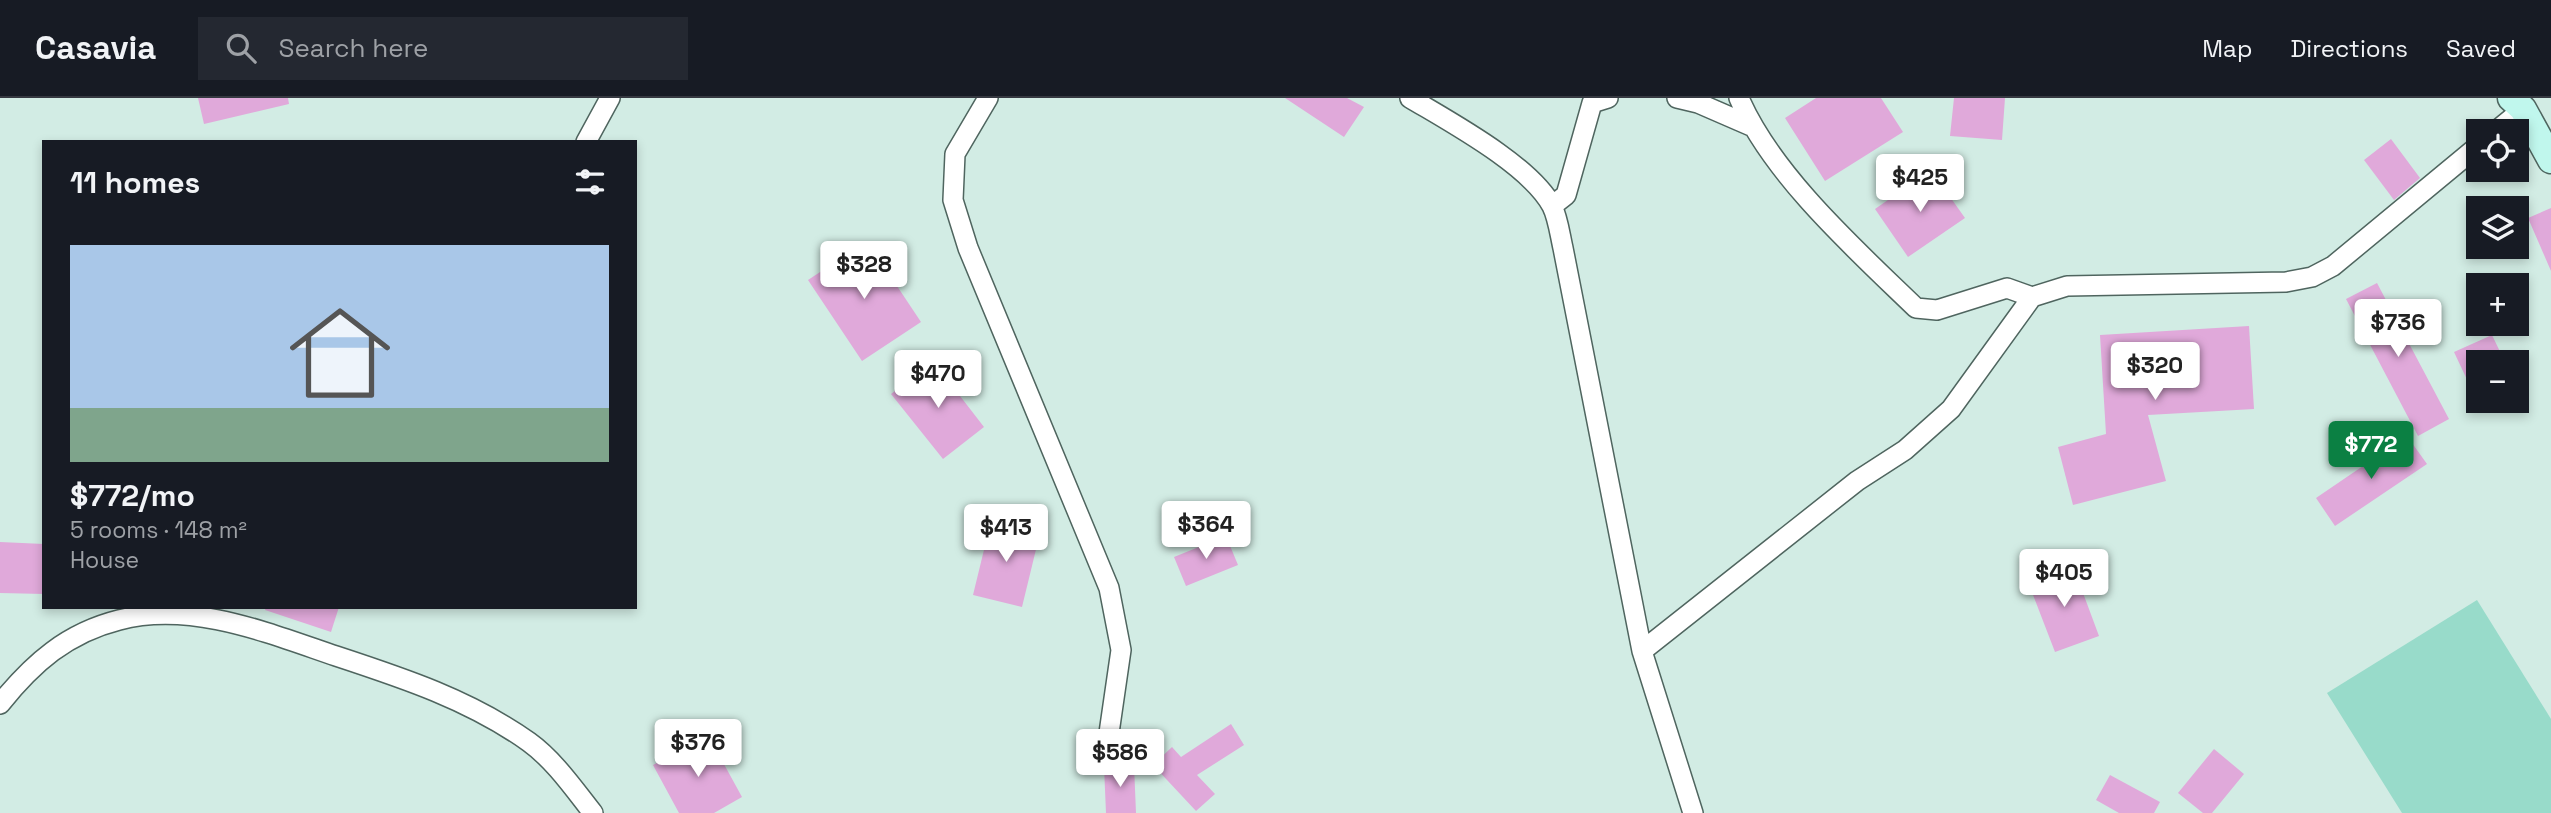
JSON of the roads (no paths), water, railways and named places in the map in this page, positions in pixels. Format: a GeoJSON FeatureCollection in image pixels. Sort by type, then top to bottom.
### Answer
{"type":"FeatureCollection","features":[{"type":"Feature","properties":{"kind":"street"},"geometry":{"type":"LineString","coordinates":[[587,140],[610,98]]}},
{"type":"Feature","properties":{"kind":"street"},"geometry":{"type":"LineString","coordinates":[[988,98],[955,154],[954,200],[968,248],[1109,588],[1121,650],[1109,733]]}},
{"type":"Feature","properties":{"kind":"street"},"geometry":{"type":"LineString","coordinates":[[1409,98],[1467,132],[1529,178],[1552,206],[1563,248],[1642,651],[1693,813]]}},
{"type":"Feature","properties":{"kind":"street"},"geometry":{"type":"LineString","coordinates":[[1552,206],[1566,195],[1592,103],[1608,98]]}},
{"type":"Feature","properties":{"kind":"street"},"geometry":{"type":"LineString","coordinates":[[1677,98],[1698,103],[1751,126]]}},
{"type":"Feature","properties":{"kind":"street"},"geometry":{"type":"LineString","coordinates":[[1739,98],[1751,126],[1830,226],[1916,309],[1937,310],[2007,288],[2032,297]]}},
{"type":"Feature","properties":{"kind":"street"},"geometry":{"type":"LineString","coordinates":[[2504,119],[2516,101],[2551,160]]}},
{"type":"Feature","properties":{"kind":"street"},"geometry":{"type":"LineString","coordinates":[[1642,651],[1857,481],[1905,450],[1951,409],[2032,297],[2067,286],[2286,282],[2312,277],[2333,266],[2466,156]]}},
{"type":"Feature","properties":{"kind":"street"},"geometry":{"type":"LineString","coordinates":[[0,704],[29,668],[57,646],[118,620],[156,614],[221,614],[425,685],[483,713],[531,744],[571,784],[593,813]]}}]}
